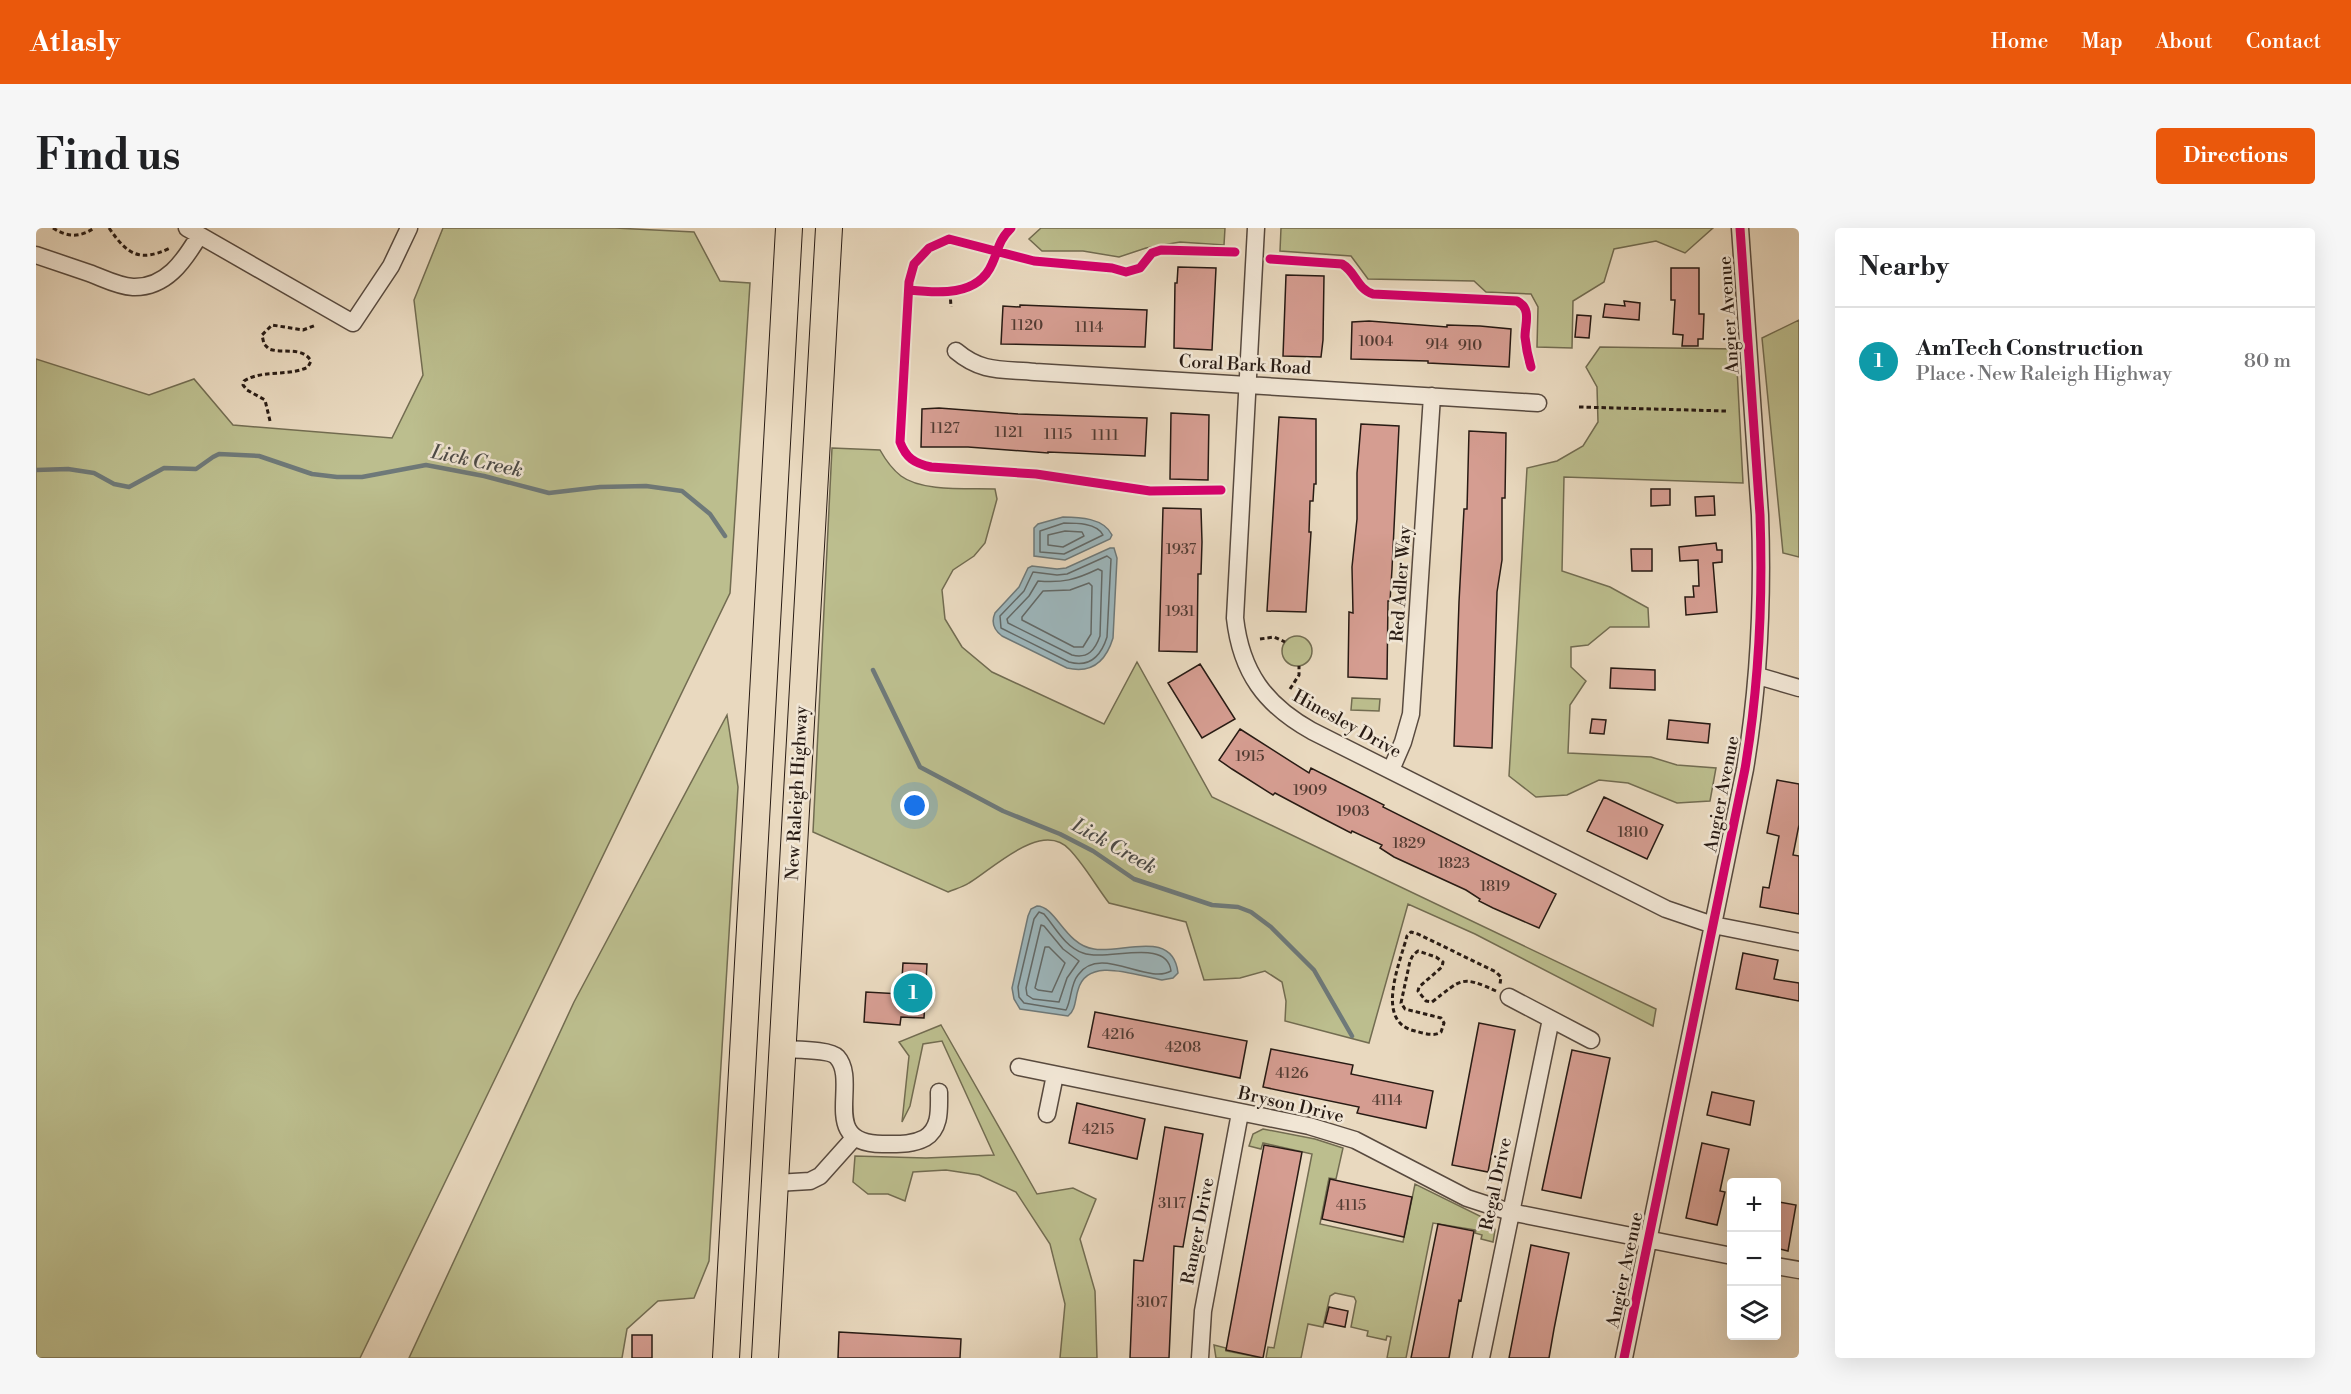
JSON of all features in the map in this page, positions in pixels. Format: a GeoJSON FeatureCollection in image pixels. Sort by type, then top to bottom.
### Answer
{"type":"FeatureCollection","features":[{"type":"Feature","properties":{"kind":"highway"},"geometry":{"type":"LineString","coordinates":[[726,1358],[789,228]]}},
{"type":"Feature","properties":{"kind":"highway","name":"New Raleigh Highway"},"geometry":{"type":"LineString","coordinates":[[765,1358],[829,228]]}},
{"type":"Feature","properties":{"kind":"street"},"geometry":{"type":"LineString","coordinates":[[36,255],[116,284],[132,287],[144,286],[168,276],[178,267],[193,232],[353,323],[391,266],[409,228]]}},
{"type":"Feature","properties":{"kind":"street","name":"Hinesley Drive"},"geometry":{"type":"LineString","coordinates":[[1256,228],[1234,618],[1242,655],[1253,679],[1268,700],[1290,719],[1666,909],[1713,925],[1799,942]]}},
{"type":"Feature","properties":{"kind":"street","name":"Angier Avenue"},"geometry":{"type":"LineString","coordinates":[[1624,1358],[1745,769],[1758,676],[1760,524],[1740,228]]}},
{"type":"Feature","properties":{"kind":"street","name":"Coral Bark Road"},"geometry":{"type":"LineString","coordinates":[[956,351],[974,365],[985,368],[1538,403]]}},
{"type":"Feature","properties":{"kind":"street","name":"Red Adler Way"},"geometry":{"type":"LineString","coordinates":[[1391,770],[1403,742],[1411,714],[1432,396]]}},
{"type":"Feature","properties":{"kind":"street"},"geometry":{"type":"LineString","coordinates":[[1758,676],[1799,688]]}},
{"type":"Feature","properties":{"kind":"street"},"geometry":{"type":"LineString","coordinates":[[1503,994],[1591,1040]]}},
{"type":"Feature","properties":{"kind":"street","name":"Regal Drive"},"geometry":{"type":"LineString","coordinates":[[1481,1358],[1551,1019]]}},
{"type":"Feature","properties":{"kind":"street"},"geometry":{"type":"LineString","coordinates":[[783,1049],[833,1053],[838,1057],[843,1071],[845,1118],[854,1138],[869,1144],[907,1143],[925,1138],[932,1133],[939,1115],[939,1092]]}},
{"type":"Feature","properties":{"kind":"street","name":"Bryson Drive"},"geometry":{"type":"LineString","coordinates":[[1019,1067],[1309,1126],[1355,1140],[1467,1198],[1510,1212],[1727,1255]]}},
{"type":"Feature","properties":{"kind":"street"},"geometry":{"type":"LineString","coordinates":[[1047,1114],[1055,1075]]}},
{"type":"Feature","properties":{"kind":"street","name":"Ranger Drive"},"geometry":{"type":"LineString","coordinates":[[1200,1358],[1203,1311],[1240,1113]]}},
{"type":"Feature","properties":{"kind":"street"},"geometry":{"type":"LineString","coordinates":[[776,1183],[810,1181],[820,1176],[854,1138]]}},
{"type":"Feature","properties":{"kind":"street"},"geometry":{"type":"LineString","coordinates":[[1781,1267],[1799,1270]]}},
{"type":"Feature","properties":{"kind":"path"},"geometry":{"type":"LineString","coordinates":[[53,228],[71,236],[84,234],[94,228]]}},
{"type":"Feature","properties":{"kind":"path"},"geometry":{"type":"LineString","coordinates":[[109,228],[123,247],[135,254],[154,255],[170,248]]}},
{"type":"Feature","properties":{"kind":"path"},"geometry":{"type":"LineString","coordinates":[[938,292],[954,291],[951,307]]}},
{"type":"Feature","properties":{"kind":"path"},"geometry":{"type":"LineString","coordinates":[[270,421],[265,400],[247,390],[243,385],[244,381],[260,375],[302,370],[308,367],[311,361],[300,352],[269,349],[264,344],[262,335],[272,325],[303,330],[316,325]]}},
{"type":"Feature","properties":{"kind":"path"},"geometry":{"type":"LineString","coordinates":[[1579,407],[1726,411]]}},
{"type":"Feature","properties":{"kind":"path"},"geometry":{"type":"LineString","coordinates":[[1260,639],[1274,637],[1285,642]]}},
{"type":"Feature","properties":{"kind":"path"},"geometry":{"type":"LineString","coordinates":[[1290,690],[1299,675],[1299,666]]}},
{"type":"Feature","properties":{"kind":"path"},"geometry":{"type":"LineString","coordinates":[[1411,932],[1499,974],[1503,994],[1471,981],[1460,981],[1432,1002],[1426,1001],[1418,991],[1419,987],[1442,967],[1443,962],[1418,951],[1410,961],[1401,1003],[1406,1009],[1441,1018],[1444,1023],[1441,1032],[1432,1035],[1403,1027],[1395,1017],[1391,1004],[1407,936],[1411,932]]}},
{"type":"Feature","properties":{"kind":"green space"},"geometry":{"type":"Polygon","coordinates":[[[443,228],[615,228],[694,232],[720,281],[750,283],[730,593],[360,1358],[36,1358],[36,359],[149,395],[194,379],[233,425],[392,438],[423,375],[414,300],[443,228]]]}},
{"type":"Feature","properties":{"kind":"green space"},"geometry":{"type":"Polygon","coordinates":[[[1041,228],[1225,228],[1224,245],[1180,242],[1146,248],[1119,257],[1083,251],[1042,251],[1029,239],[1041,228]]]}},
{"type":"Feature","properties":{"kind":"green space"},"geometry":{"type":"Polygon","coordinates":[[[1281,228],[1713,228],[1685,253],[1656,241],[1614,249],[1604,282],[1573,301],[1572,348],[1537,347],[1538,307],[1531,294],[1486,292],[1474,281],[1368,279],[1351,256],[1280,251],[1281,228]]]}},
{"type":"Feature","properties":{"kind":"green space"},"geometry":{"type":"Polygon","coordinates":[[[1799,320],[1799,557],[1783,553],[1762,338],[1799,320]]]}},
{"type":"Feature","properties":{"kind":"green space"},"geometry":{"type":"Polygon","coordinates":[[[1600,347],[1736,349],[1743,483],[1564,477],[1562,571],[1610,587],[1648,608],[1649,627],[1610,627],[1588,645],[1571,647],[1571,667],[1586,681],[1570,705],[1568,753],[1651,757],[1677,765],[1716,768],[1710,801],[1677,803],[1628,783],[1599,780],[1567,795],[1536,797],[1509,776],[1527,468],[1557,461],[1583,446],[1598,422],[1597,387],[1586,367],[1600,347]]]}},
{"type":"Feature","properties":{"kind":"green space"},"geometry":{"type":"Polygon","coordinates":[[[832,448],[880,450],[901,476],[921,485],[995,489],[997,499],[985,543],[974,556],[953,570],[942,590],[945,619],[962,647],[992,672],[1104,724],[1137,662],[1212,797],[1656,1009],[1653,1026],[1475,934],[1408,904],[1369,1043],[1285,1021],[1286,1001],[1282,982],[1265,971],[1240,978],[1204,980],[1186,922],[1109,903],[1086,869],[1070,850],[1059,842],[1046,840],[1032,843],[1004,858],[967,884],[948,892],[813,832],[832,448]]]}},
{"type":"Feature","properties":{"kind":"green space"},"geometry":{"type":"Polygon","coordinates":[[[1297,636],[1308,640],[1312,651],[1308,662],[1297,666],[1286,662],[1282,651],[1286,640],[1297,636]]]}},
{"type":"Feature","properties":{"kind":"green space"},"geometry":{"type":"Polygon","coordinates":[[[1352,698],[1380,699],[1379,711],[1351,710],[1352,698]]]}},
{"type":"Feature","properties":{"kind":"green space"},"geometry":{"type":"Polygon","coordinates":[[[727,715],[738,787],[709,1261],[694,1298],[658,1301],[627,1329],[622,1358],[409,1358],[574,1002],[727,715]]]}},
{"type":"Feature","properties":{"kind":"green space"},"geometry":{"type":"Polygon","coordinates":[[[941,1025],[1037,1194],[1073,1188],[1096,1199],[1080,1239],[1095,1291],[1097,1358],[1060,1358],[1065,1304],[1050,1244],[1016,1192],[979,1175],[946,1170],[913,1172],[905,1201],[888,1194],[868,1194],[853,1182],[855,1156],[926,1158],[994,1155],[942,1041],[923,1044],[910,1106],[902,1122],[909,1056],[899,1042],[941,1025]]]}},
{"type":"Feature","properties":{"kind":"green space"},"geometry":{"type":"Polygon","coordinates":[[[1263,1129],[1315,1139],[1343,1148],[1336,1179],[1329,1178],[1320,1224],[1403,1242],[1415,1184],[1492,1222],[1495,1230],[1493,1242],[1481,1239],[1482,1235],[1475,1233],[1476,1230],[1433,1223],[1406,1358],[1387,1358],[1391,1337],[1387,1336],[1386,1340],[1367,1336],[1368,1331],[1351,1327],[1356,1301],[1354,1297],[1335,1293],[1330,1296],[1323,1327],[1308,1324],[1301,1358],[1266,1358],[1268,1347],[1274,1348],[1312,1154],[1263,1143],[1261,1149],[1249,1146],[1253,1134],[1263,1129]]]}},
{"type":"Feature","properties":{"kind":"green space"},"geometry":{"type":"Polygon","coordinates":[[[1214,1345],[1226,1348],[1226,1351],[1263,1358],[1216,1358],[1214,1345]]]}},
{"type":"Feature","properties":{"kind":"water"},"geometry":{"type":"Polygon","coordinates":[[[1063,517],[1083,518],[1097,522],[1108,529],[1112,535],[1110,539],[1065,560],[1034,556],[1034,528],[1038,524],[1063,517]]]}},
{"type":"Feature","properties":{"kind":"water"},"geometry":{"type":"Polygon","coordinates":[[[1114,548],[1117,558],[1113,638],[1106,653],[1097,664],[1084,669],[1067,668],[1002,636],[997,631],[993,623],[995,613],[1019,587],[1028,568],[1032,566],[1066,568],[1114,548]]]}},
{"type":"Feature","properties":{"kind":"water"},"geometry":{"type":"Polygon","coordinates":[[[1037,906],[1050,912],[1068,934],[1084,946],[1105,950],[1156,947],[1167,951],[1174,959],[1178,973],[1173,978],[1162,980],[1127,972],[1102,970],[1091,973],[1083,979],[1074,1008],[1068,1016],[1020,1009],[1014,999],[1012,988],[1028,916],[1031,909],[1037,906]]]}},
{"type":"Feature","properties":{"kind":"building"},"geometry":{"type":"Polygon","coordinates":[[[1178,267],[1216,268],[1212,350],[1174,348],[1175,283],[1177,283],[1178,267]]]}},
{"type":"Feature","properties":{"kind":"building"},"geometry":{"type":"Polygon","coordinates":[[[1671,268],[1699,268],[1699,314],[1704,314],[1703,339],[1698,339],[1698,346],[1682,346],[1683,335],[1673,334],[1675,300],[1671,300],[1671,268]]]}},
{"type":"Feature","properties":{"kind":"building"},"geometry":{"type":"Polygon","coordinates":[[[1286,275],[1324,276],[1321,357],[1283,356],[1286,275]]]}},
{"type":"Feature","properties":{"kind":"building"},"geometry":{"type":"Polygon","coordinates":[[[1624,301],[1640,303],[1639,320],[1603,317],[1605,304],[1625,306],[1624,301]]]}},
{"type":"Feature","properties":{"kind":"building"},"geometry":{"type":"Polygon","coordinates":[[[1020,305],[1147,310],[1145,347],[1001,344],[1003,306],[1020,307],[1020,305]]]}},
{"type":"Feature","properties":{"kind":"building"},"geometry":{"type":"Polygon","coordinates":[[[1577,315],[1591,316],[1589,338],[1575,337],[1577,315]]]}},
{"type":"Feature","properties":{"kind":"building"},"geometry":{"type":"Polygon","coordinates":[[[1352,322],[1511,329],[1509,367],[1428,363],[1428,361],[1351,359],[1352,322]]]}},
{"type":"Feature","properties":{"kind":"building"},"geometry":{"type":"Polygon","coordinates":[[[939,408],[1018,414],[1147,418],[1145,456],[1048,453],[968,447],[921,447],[922,409],[939,408]]]}},
{"type":"Feature","properties":{"kind":"building"},"geometry":{"type":"Polygon","coordinates":[[[1171,413],[1209,415],[1208,480],[1170,479],[1171,413]]]}},
{"type":"Feature","properties":{"kind":"building"},"geometry":{"type":"Polygon","coordinates":[[[1279,417],[1316,419],[1316,484],[1314,484],[1313,501],[1310,501],[1309,532],[1311,532],[1306,612],[1267,611],[1279,417]]]}},
{"type":"Feature","properties":{"kind":"building"},"geometry":{"type":"Polygon","coordinates":[[[1361,424],[1399,426],[1390,601],[1388,601],[1387,679],[1348,677],[1349,612],[1353,613],[1352,567],[1357,519],[1357,473],[1361,424]]]}},
{"type":"Feature","properties":{"kind":"building"},"geometry":{"type":"Polygon","coordinates":[[[1469,431],[1506,433],[1505,498],[1502,498],[1502,560],[1497,592],[1492,748],[1454,746],[1459,602],[1464,509],[1467,509],[1469,431]]]}},
{"type":"Feature","properties":{"kind":"building"},"geometry":{"type":"Polygon","coordinates":[[[1651,489],[1670,489],[1670,505],[1651,506],[1651,489]]]}},
{"type":"Feature","properties":{"kind":"building"},"geometry":{"type":"Polygon","coordinates":[[[1714,496],[1715,515],[1696,516],[1695,497],[1714,496]]]}},
{"type":"Feature","properties":{"kind":"building"},"geometry":{"type":"Polygon","coordinates":[[[1163,508],[1201,509],[1202,542],[1201,574],[1198,574],[1197,652],[1159,651],[1163,508]]]}},
{"type":"Feature","properties":{"kind":"building"},"geometry":{"type":"Polygon","coordinates":[[[1716,543],[1717,550],[1722,550],[1722,562],[1713,563],[1717,612],[1686,615],[1685,597],[1694,597],[1693,586],[1699,586],[1698,560],[1680,561],[1679,547],[1716,543]]]}},
{"type":"Feature","properties":{"kind":"building"},"geometry":{"type":"Polygon","coordinates":[[[1631,549],[1652,549],[1652,571],[1632,571],[1631,549]]]}},
{"type":"Feature","properties":{"kind":"building"},"geometry":{"type":"Polygon","coordinates":[[[1200,664],[1235,719],[1202,738],[1168,683],[1200,664]]]}},
{"type":"Feature","properties":{"kind":"building"},"geometry":{"type":"Polygon","coordinates":[[[1611,668],[1655,670],[1655,690],[1610,688],[1611,668]]]}},
{"type":"Feature","properties":{"kind":"building"},"geometry":{"type":"Polygon","coordinates":[[[1592,719],[1606,720],[1604,734],[1590,733],[1592,719]]]}},
{"type":"Feature","properties":{"kind":"building"},"geometry":{"type":"Polygon","coordinates":[[[1669,720],[1710,724],[1708,743],[1667,739],[1669,720]]]}},
{"type":"Feature","properties":{"kind":"building"},"geometry":{"type":"Polygon","coordinates":[[[1240,729],[1309,773],[1311,768],[1556,894],[1539,928],[1493,908],[1479,901],[1480,899],[1466,890],[1394,857],[1380,848],[1382,845],[1352,831],[1351,833],[1275,793],[1273,795],[1232,769],[1219,760],[1240,729]]]}},
{"type":"Feature","properties":{"kind":"building"},"geometry":{"type":"Polygon","coordinates":[[[1777,780],[1799,784],[1799,825],[1793,855],[1799,856],[1799,914],[1760,907],[1763,887],[1769,888],[1779,836],[1767,833],[1777,780]]]}},
{"type":"Feature","properties":{"kind":"building"},"geometry":{"type":"Polygon","coordinates":[[[1604,797],[1663,825],[1647,859],[1587,831],[1604,797]]]}},
{"type":"Feature","properties":{"kind":"building"},"geometry":{"type":"Polygon","coordinates":[[[1743,953],[1778,960],[1774,979],[1799,983],[1799,1001],[1736,989],[1743,953]]]}},
{"type":"Feature","properties":{"kind":"building"},"geometry":{"type":"Polygon","coordinates":[[[903,963],[927,964],[924,1018],[901,1017],[900,1025],[864,1022],[866,992],[901,994],[903,963]]]}},
{"type":"Feature","properties":{"kind":"building"},"geometry":{"type":"Polygon","coordinates":[[[1095,1012],[1247,1041],[1240,1078],[1088,1047],[1095,1012]]]}},
{"type":"Feature","properties":{"kind":"building"},"geometry":{"type":"Polygon","coordinates":[[[1479,1023],[1515,1030],[1488,1172],[1452,1165],[1479,1023]]]}},
{"type":"Feature","properties":{"kind":"building"},"geometry":{"type":"Polygon","coordinates":[[[1271,1049],[1353,1065],[1351,1074],[1433,1091],[1426,1128],[1357,1113],[1359,1107],[1263,1087],[1271,1049]]]}},
{"type":"Feature","properties":{"kind":"building"},"geometry":{"type":"Polygon","coordinates":[[[1572,1050],[1610,1058],[1581,1198],[1542,1190],[1572,1050]]]}},
{"type":"Feature","properties":{"kind":"building"},"geometry":{"type":"Polygon","coordinates":[[[1712,1092],[1754,1101],[1750,1125],[1707,1115],[1712,1092]]]}},
{"type":"Feature","properties":{"kind":"building"},"geometry":{"type":"Polygon","coordinates":[[[1077,1103],[1145,1119],[1137,1159],[1069,1143],[1077,1103]]]}},
{"type":"Feature","properties":{"kind":"building"},"geometry":{"type":"Polygon","coordinates":[[[1165,1127],[1203,1134],[1183,1247],[1174,1246],[1169,1358],[1130,1358],[1134,1260],[1143,1261],[1165,1127]]]}},
{"type":"Feature","properties":{"kind":"building"},"geometry":{"type":"Polygon","coordinates":[[[1702,1143],[1729,1149],[1720,1191],[1725,1192],[1717,1225],[1686,1218],[1702,1143]]]}},
{"type":"Feature","properties":{"kind":"building"},"geometry":{"type":"Polygon","coordinates":[[[1264,1145],[1302,1152],[1263,1358],[1226,1350],[1264,1145]]]}},
{"type":"Feature","properties":{"kind":"building"},"geometry":{"type":"Polygon","coordinates":[[[1330,1179],[1412,1197],[1404,1237],[1322,1219],[1330,1179]]]}},
{"type":"Feature","properties":{"kind":"building"},"geometry":{"type":"Polygon","coordinates":[[[1781,1202],[1796,1205],[1788,1251],[1781,1249],[1781,1202]]]}},
{"type":"Feature","properties":{"kind":"building"},"geometry":{"type":"Polygon","coordinates":[[[1438,1224],[1474,1231],[1461,1301],[1459,1300],[1449,1358],[1411,1358],[1438,1224]]]}},
{"type":"Feature","properties":{"kind":"building"},"geometry":{"type":"Polygon","coordinates":[[[1531,1245],[1569,1253],[1549,1358],[1509,1358],[1531,1245]]]}},
{"type":"Feature","properties":{"kind":"building"},"geometry":{"type":"Polygon","coordinates":[[[1329,1307],[1348,1311],[1345,1327],[1325,1323],[1329,1307]]]}},
{"type":"Feature","properties":{"kind":"building"},"geometry":{"type":"Polygon","coordinates":[[[839,1332],[961,1339],[960,1358],[838,1358],[839,1332]]]}},
{"type":"Feature","properties":{"kind":"building"},"geometry":{"type":"Polygon","coordinates":[[[632,1335],[652,1335],[652,1358],[632,1358],[632,1335]]]}},
{"type":"Feature","properties":{"kind":"waterway","name":"Lick Creek"},"geometry":{"type":"LineString","coordinates":[[36,470],[68,469],[94,473],[114,484],[129,487],[164,468],[196,469],[219,454],[259,456],[312,474],[337,477],[362,477],[426,465],[484,476],[549,493],[600,487],[646,486],[682,491],[710,514],[725,536]]}},
{"type":"Feature","properties":{"kind":"waterway","name":"Lick Creek"},"geometry":{"type":"LineString","coordinates":[[873,670],[920,767],[1003,811],[1060,834],[1093,851],[1134,879],[1212,905],[1238,907],[1251,912],[1271,927],[1314,970],[1352,1036]]}},
{"type":"Feature","properties":{"kind":"cycle path"},"geometry":{"type":"LineString","coordinates":[[909,290],[956,291],[977,282],[986,275],[1001,241],[1011,228]]}},
{"type":"Feature","properties":{"kind":"cycle path"},"geometry":{"type":"LineString","coordinates":[[1624,1358],[1745,769],[1754,706],[1760,611],[1760,515],[1740,228]]}},
{"type":"Feature","properties":{"kind":"cycle path"},"geometry":{"type":"LineString","coordinates":[[1221,490],[1150,491],[1036,474],[931,467],[911,459],[900,442],[909,282],[914,264],[929,248],[949,239],[1034,261],[1112,268],[1126,272],[1140,268],[1152,253],[1161,250],[1235,252]]}},
{"type":"Feature","properties":{"kind":"cycle path"},"geometry":{"type":"LineString","coordinates":[[1270,259],[1342,264],[1363,288],[1373,294],[1517,301],[1522,304],[1526,312],[1525,337],[1531,367]]}},
{"type":"Feature","properties":{"kind":"place","name":"AmTech Construction"},"geometry":{"type":"Point","coordinates":[913,993]}}]}
